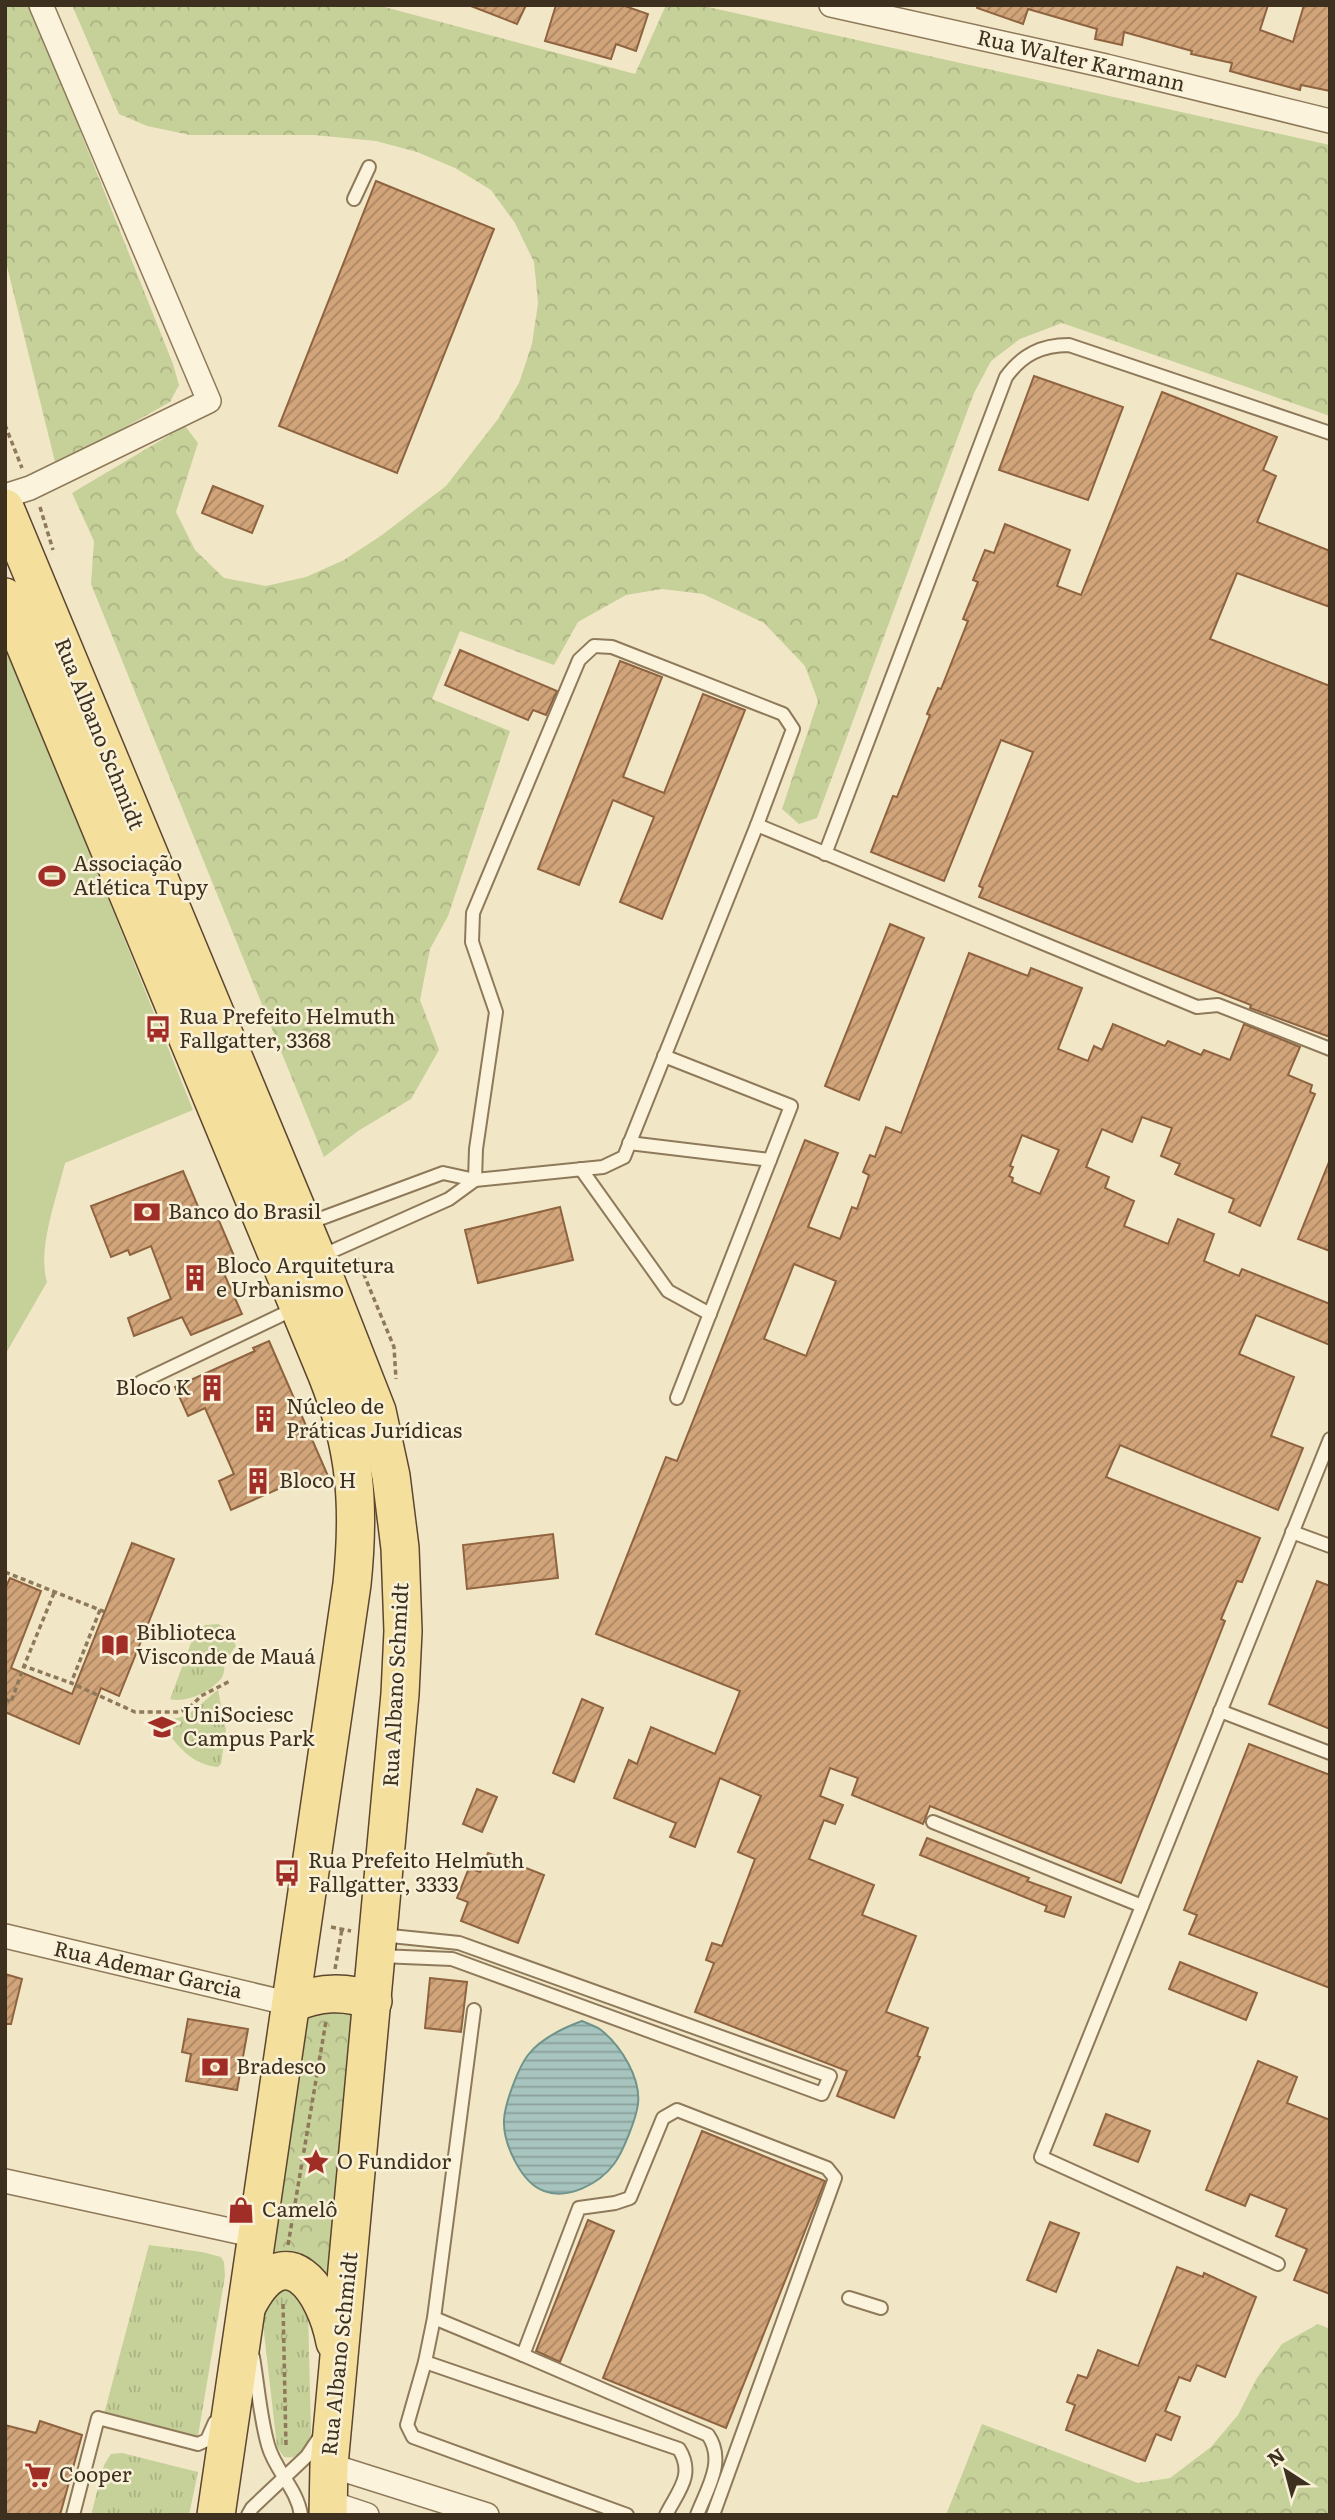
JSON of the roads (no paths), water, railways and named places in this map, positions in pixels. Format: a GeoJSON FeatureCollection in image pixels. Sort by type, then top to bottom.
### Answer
{"type":"FeatureCollection","features":[{"type":"Feature","properties":{"kind":"main road","name":"Rua Albano Schmidt"},"geometry":{"type":"LineString","coordinates":[[5,508],[310,1242],[377,1411],[389,1464],[403,1587],[401,1670],[339,2374],[329,2465],[314,2508]]}},
{"type":"Feature","properties":{"kind":"main road"},"geometry":{"type":"LineString","coordinates":[[5,597],[299,1306],[342,1416],[355,1482],[357,1515],[352,1584],[216,2515]]}},
{"type":"Feature","properties":{"kind":"main road"},"geometry":{"type":"LineString","coordinates":[[290,2004],[331,1993],[373,2001]]}},
{"type":"Feature","properties":{"kind":"main road"},"geometry":{"type":"LineString","coordinates":[[247,2306],[254,2291],[268,2277],[285,2270],[306,2278],[321,2297],[332,2323],[339,2374]]}},
{"type":"Feature","properties":{"kind":"street"},"geometry":{"type":"LineString","coordinates":[[5,496],[30,488],[209,401],[41,5]]}},
{"type":"Feature","properties":{"kind":"street","name":"Rua Walter Karmann"},"geometry":{"type":"LineString","coordinates":[[831,5],[1106,66],[1330,121]]}},
{"type":"Feature","properties":{"kind":"street","name":"Rua Ademar Garcia"},"geometry":{"type":"LineString","coordinates":[[5,1936],[290,2004]]}},
{"type":"Feature","properties":{"kind":"street"},"geometry":{"type":"LineString","coordinates":[[5,2180],[257,2236]]}},
{"type":"Feature","properties":{"kind":"street"},"geometry":{"type":"LineString","coordinates":[[329,2465],[487,2515]]}},
{"type":"Feature","properties":{"kind":"street"},"geometry":{"type":"LineString","coordinates":[[314,2508],[367,2515]]}},
{"type":"Feature","properties":{"kind":"lane"},"geometry":{"type":"LineString","coordinates":[[354,199],[369,167]]}},
{"type":"Feature","properties":{"kind":"lane"},"geometry":{"type":"LineString","coordinates":[[825,853],[1006,377],[1024,357],[1047,347],[1069,345],[1330,433]]}},
{"type":"Feature","properties":{"kind":"lane"},"geometry":{"type":"LineString","coordinates":[[310,1242],[443,1173],[475,1180],[603,1167],[624,1157],[793,729],[783,714],[612,648],[594,646],[579,660],[472,913],[472,942],[496,1012],[476,1149],[475,1180]]}},
{"type":"Feature","properties":{"kind":"lane"},"geometry":{"type":"LineString","coordinates":[[757,825],[1197,1006],[1218,1005],[1330,1049]]}},
{"type":"Feature","properties":{"kind":"lane"},"geometry":{"type":"LineString","coordinates":[[664,1056],[791,1107],[677,1398]]}},
{"type":"Feature","properties":{"kind":"lane"},"geometry":{"type":"LineString","coordinates":[[629,1143],[770,1160]]}},
{"type":"Feature","properties":{"kind":"lane"},"geometry":{"type":"LineString","coordinates":[[581,1169],[668,1291],[710,1314]]}},
{"type":"Feature","properties":{"kind":"lane"},"geometry":{"type":"LineString","coordinates":[[310,1242],[449,1199],[475,1180]]}},
{"type":"Feature","properties":{"kind":"lane"},"geometry":{"type":"LineString","coordinates":[[141,1382],[299,1306]]}},
{"type":"Feature","properties":{"kind":"lane"},"geometry":{"type":"LineString","coordinates":[[1278,2264],[1041,2157],[1330,1439]]}},
{"type":"Feature","properties":{"kind":"lane"},"geometry":{"type":"LineString","coordinates":[[1292,1532],[1330,1546]]}},
{"type":"Feature","properties":{"kind":"lane"},"geometry":{"type":"LineString","coordinates":[[1220,1711],[1330,1753]]}},
{"type":"Feature","properties":{"kind":"lane"},"geometry":{"type":"LineString","coordinates":[[933,1822],[1142,1906]]}},
{"type":"Feature","properties":{"kind":"lane"},"geometry":{"type":"LineString","coordinates":[[459,1943],[830,2076],[822,2094],[452,1959],[378,1945],[459,1943]]}},
{"type":"Feature","properties":{"kind":"lane"},"geometry":{"type":"LineString","coordinates":[[474,2011],[434,2318],[407,2425],[413,2437],[627,2515]]}},
{"type":"Feature","properties":{"kind":"lane"},"geometry":{"type":"LineString","coordinates":[[523,2355],[579,2208],[615,2203],[630,2197],[663,2118],[677,2110],[827,2168],[835,2178],[713,2515]]}},
{"type":"Feature","properties":{"kind":"lane"},"geometry":{"type":"LineString","coordinates":[[849,2298],[881,2308]]}},
{"type":"Feature","properties":{"kind":"lane"},"geometry":{"type":"LineString","coordinates":[[247,2306],[268,2446],[314,2508]]}},
{"type":"Feature","properties":{"kind":"lane"},"geometry":{"type":"LineString","coordinates":[[434,2318],[708,2435],[716,2446],[716,2466],[697,2515]]}},
{"type":"Feature","properties":{"kind":"lane"},"geometry":{"type":"LineString","coordinates":[[425,2362],[679,2449],[687,2462],[687,2474],[666,2515]]}},
{"type":"Feature","properties":{"kind":"lane"},"geometry":{"type":"LineString","coordinates":[[73,2515],[98,2418],[198,2444],[207,2440],[238,2367]]}},
{"type":"Feature","properties":{"kind":"lane"},"geometry":{"type":"LineString","coordinates":[[250,2511],[307,2456],[319,2440],[339,2374]]}},
{"type":"Feature","properties":{"kind":"lane"},"geometry":{"type":"LineString","coordinates":[[250,2511],[277,2494],[314,2508]]}},
{"type":"Feature","properties":{"kind":"water"},"geometry":{"type":"Polygon","coordinates":[[[582,2021],[601,2030],[616,2045],[633,2073],[638,2104],[625,2144],[608,2171],[592,2184],[573,2192],[553,2193],[536,2187],[515,2161],[504,2129],[505,2113],[516,2077],[533,2049],[560,2030],[582,2021]]]}},
{"type":"Feature","properties":{"kind":"place","name":"Associação Atlética Tupy"},"geometry":{"type":"Point","coordinates":[52,876]}},
{"type":"Feature","properties":{"kind":"place","name":"Rua Prefeito Helmuth Fallgatter, 3368"},"geometry":{"type":"Point","coordinates":[158,1029]}},
{"type":"Feature","properties":{"kind":"place","name":"Banco do Brasil"},"geometry":{"type":"Point","coordinates":[147,1212]}},
{"type":"Feature","properties":{"kind":"place","name":"Bloco Arquitetura e Urbanismo"},"geometry":{"type":"Point","coordinates":[195,1278]}},
{"type":"Feature","properties":{"kind":"place","name":"Bloco K"},"geometry":{"type":"Point","coordinates":[212,1388]}},
{"type":"Feature","properties":{"kind":"place","name":"Núcleo de Práticas Jurídicas"},"geometry":{"type":"Point","coordinates":[265,1419]}},
{"type":"Feature","properties":{"kind":"place","name":"Bloco H"},"geometry":{"type":"Point","coordinates":[258,1481]}},
{"type":"Feature","properties":{"kind":"place","name":"Biblioteca Visconde de Mauá"},"geometry":{"type":"Point","coordinates":[115,1645]}},
{"type":"Feature","properties":{"kind":"place","name":"UniSociesc Campus Park"},"geometry":{"type":"Point","coordinates":[162,1727]}},
{"type":"Feature","properties":{"kind":"place","name":"Rua Prefeito Helmuth Fallgatter, 3333"},"geometry":{"type":"Point","coordinates":[287,1873]}},
{"type":"Feature","properties":{"kind":"place","name":"Bradesco"},"geometry":{"type":"Point","coordinates":[215,2067]}},
{"type":"Feature","properties":{"kind":"place","name":"O Fundidor"},"geometry":{"type":"Point","coordinates":[316,2162]}},
{"type":"Feature","properties":{"kind":"place","name":"Camelô"},"geometry":{"type":"Point","coordinates":[241,2210]}},
{"type":"Feature","properties":{"kind":"place","name":"Cooper"},"geometry":{"type":"Point","coordinates":[38,2475]}}]}
